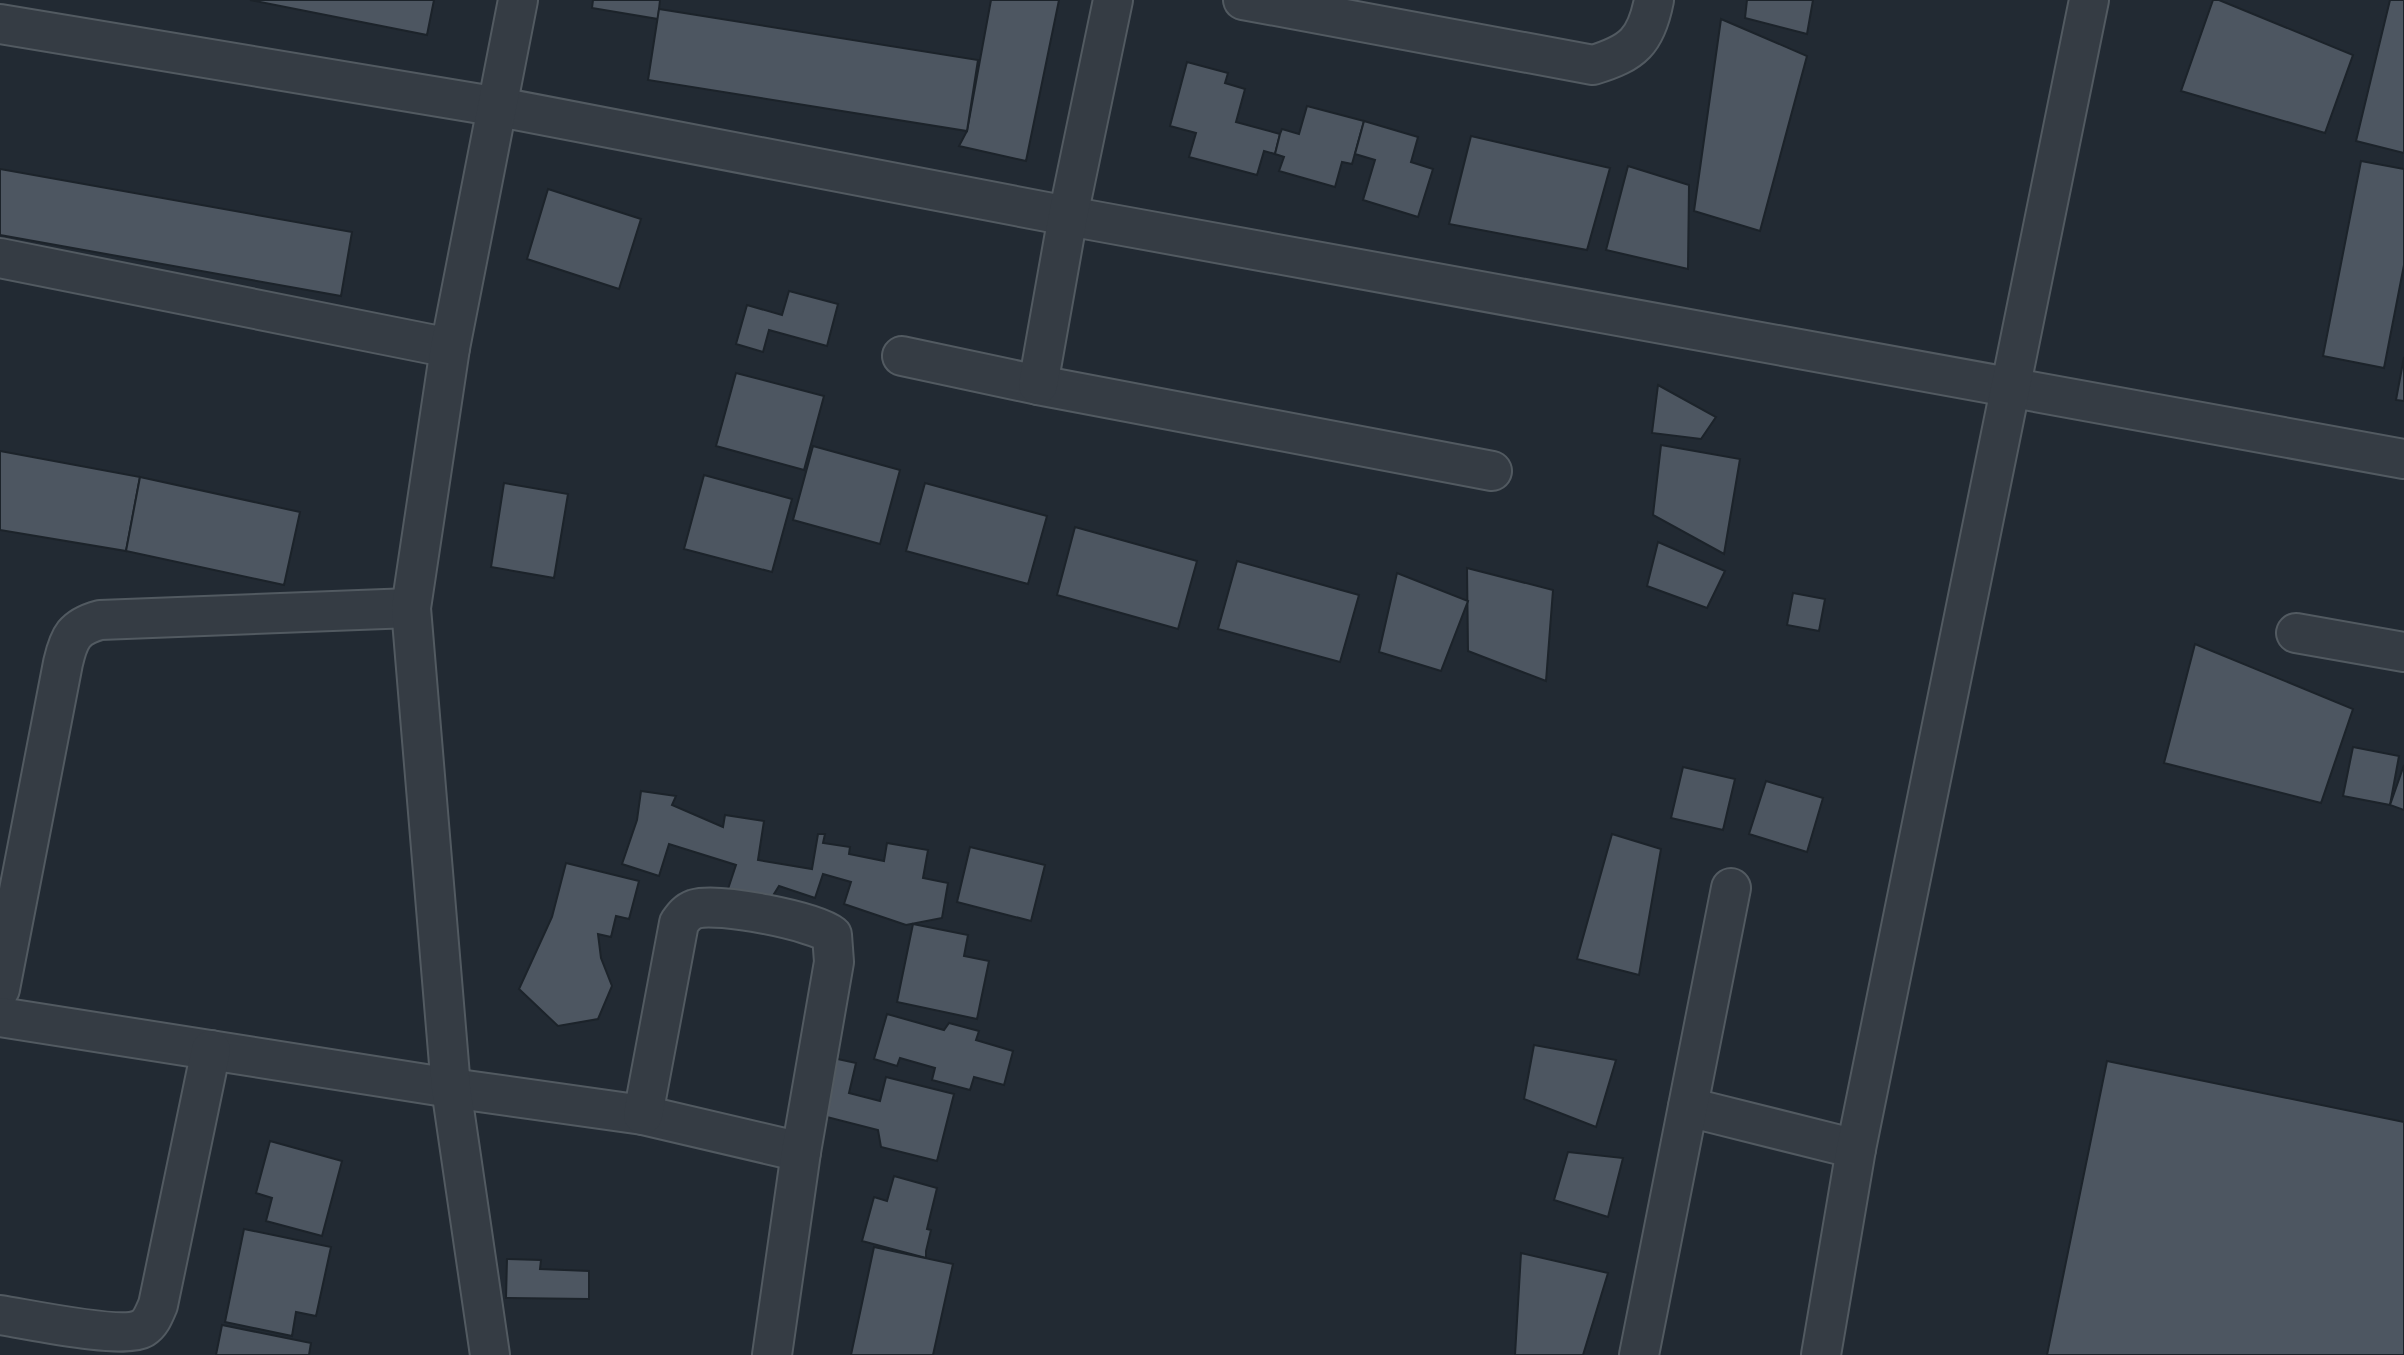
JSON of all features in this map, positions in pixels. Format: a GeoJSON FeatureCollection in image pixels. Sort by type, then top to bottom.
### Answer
{"type":"FeatureCollection","features":[{"type":"Feature","properties":{"kind":"street"},"geometry":{"type":"LineString","coordinates":[[490,1355],[451,1088],[411,608],[450,348],[518,0]]}},
{"type":"Feature","properties":{"kind":"street"},"geometry":{"type":"LineString","coordinates":[[1038,385],[1068,216],[1113,0]]}},
{"type":"Feature","properties":{"kind":"street"},"geometry":{"type":"LineString","coordinates":[[1243,0],[1593,65],[1615,58],[1637,44],[1647,29],[1654,0]]}},
{"type":"Feature","properties":{"kind":"street"},"geometry":{"type":"LineString","coordinates":[[1821,1355],[1856,1149],[2089,0]]}},
{"type":"Feature","properties":{"kind":"street"},"geometry":{"type":"LineString","coordinates":[[0,24],[499,107],[1068,216],[2404,459]]}},
{"type":"Feature","properties":{"kind":"street"},"geometry":{"type":"LineString","coordinates":[[0,258],[450,348]]}},
{"type":"Feature","properties":{"kind":"street"},"geometry":{"type":"LineString","coordinates":[[902,356],[1038,385],[1492,471]]}},
{"type":"Feature","properties":{"kind":"street"},"geometry":{"type":"LineString","coordinates":[[0,989],[63,663],[73,633],[100,620],[411,608]]}},
{"type":"Feature","properties":{"kind":"street"},"geometry":{"type":"LineString","coordinates":[[2296,633],[2404,652]]}},
{"type":"Feature","properties":{"kind":"street"},"geometry":{"type":"LineString","coordinates":[[1639,1355],[1731,888]]}},
{"type":"Feature","properties":{"kind":"street"},"geometry":{"type":"LineString","coordinates":[[643,1115],[679,923],[686,913],[697,908],[718,907],[812,925],[832,935],[835,951],[801,1152],[772,1355]]}},
{"type":"Feature","properties":{"kind":"street"},"geometry":{"type":"LineString","coordinates":[[0,1017],[451,1088],[643,1115],[801,1152]]}},
{"type":"Feature","properties":{"kind":"street"},"geometry":{"type":"LineString","coordinates":[[0,1315],[124,1334],[145,1328],[152,1319],[160,1292],[211,1050]]}},
{"type":"Feature","properties":{"kind":"street"},"geometry":{"type":"LineString","coordinates":[[1688,1107],[1856,1149]]}},
{"type":"Feature","properties":{"kind":"building"},"geometry":{"type":"Polygon","coordinates":[[[250,0],[434,0],[427,35],[250,0]]]}},
{"type":"Feature","properties":{"kind":"building"},"geometry":{"type":"Polygon","coordinates":[[[593,0],[660,0],[658,19],[592,8],[593,0]]]}},
{"type":"Feature","properties":{"kind":"building"},"geometry":{"type":"Polygon","coordinates":[[[991,0],[1059,0],[1026,161],[959,146],[967,131],[991,0]]]}},
{"type":"Feature","properties":{"kind":"building"},"geometry":{"type":"Polygon","coordinates":[[[1747,0],[1813,0],[1807,34],[1745,18],[1747,0]]]}},
{"type":"Feature","properties":{"kind":"building"},"geometry":{"type":"Polygon","coordinates":[[[2213,0],[2219,0],[2353,55],[2325,133],[2181,91],[2213,0]]]}},
{"type":"Feature","properties":{"kind":"building"},"geometry":{"type":"Polygon","coordinates":[[[2390,0],[2404,0],[2404,153],[2356,141],[2390,0]]]}},
{"type":"Feature","properties":{"kind":"building"},"geometry":{"type":"Polygon","coordinates":[[[659,9],[978,60],[967,131],[648,80],[659,9]]]}},
{"type":"Feature","properties":{"kind":"building"},"geometry":{"type":"Polygon","coordinates":[[[1721,19],[1807,56],[1760,231],[1694,211],[1721,19]]]}},
{"type":"Feature","properties":{"kind":"building"},"geometry":{"type":"Polygon","coordinates":[[[1187,62],[1228,73],[1225,83],[1245,89],[1236,122],[1280,134],[1275,154],[1264,151],[1257,175],[1189,157],[1196,133],[1170,126],[1187,62]]]}},
{"type":"Feature","properties":{"kind":"building"},"geometry":{"type":"Polygon","coordinates":[[[1307,106],[1364,121],[1352,164],[1342,162],[1335,187],[1279,171],[1284,157],[1275,154],[1282,129],[1299,134],[1307,106]]]}},
{"type":"Feature","properties":{"kind":"building"},"geometry":{"type":"Polygon","coordinates":[[[1364,121],[1418,137],[1411,162],[1433,169],[1418,217],[1363,200],[1375,160],[1355,154],[1364,121]]]}},
{"type":"Feature","properties":{"kind":"building"},"geometry":{"type":"Polygon","coordinates":[[[1471,136],[1610,168],[1587,250],[1449,224],[1471,136]]]}},
{"type":"Feature","properties":{"kind":"building"},"geometry":{"type":"Polygon","coordinates":[[[2361,161],[2404,169],[2404,265],[2384,368],[2323,356],[2361,161]]]}},
{"type":"Feature","properties":{"kind":"building"},"geometry":{"type":"Polygon","coordinates":[[[1628,166],[1689,185],[1688,269],[1606,250],[1628,166]]]}},
{"type":"Feature","properties":{"kind":"building"},"geometry":{"type":"Polygon","coordinates":[[[0,169],[352,232],[341,296],[0,235],[0,169]]]}},
{"type":"Feature","properties":{"kind":"building"},"geometry":{"type":"Polygon","coordinates":[[[548,189],[641,219],[619,289],[527,259],[548,189]]]}},
{"type":"Feature","properties":{"kind":"building"},"geometry":{"type":"Polygon","coordinates":[[[789,291],[838,304],[827,346],[769,330],[763,352],[736,344],[747,305],[782,315],[789,291]]]}},
{"type":"Feature","properties":{"kind":"building"},"geometry":{"type":"Polygon","coordinates":[[[2404,357],[2404,401],[2396,400],[2404,357]]]}},
{"type":"Feature","properties":{"kind":"building"},"geometry":{"type":"Polygon","coordinates":[[[736,373],[824,396],[804,470],[716,446],[736,373]]]}},
{"type":"Feature","properties":{"kind":"building"},"geometry":{"type":"Polygon","coordinates":[[[1658,385],[1716,417],[1701,439],[1652,433],[1658,385]]]}},
{"type":"Feature","properties":{"kind":"building"},"geometry":{"type":"Polygon","coordinates":[[[1661,445],[1740,459],[1724,554],[1653,515],[1661,445]]]}},
{"type":"Feature","properties":{"kind":"building"},"geometry":{"type":"Polygon","coordinates":[[[813,446],[900,470],[880,544],[793,520],[813,446]]]}},
{"type":"Feature","properties":{"kind":"building"},"geometry":{"type":"Polygon","coordinates":[[[0,451],[140,477],[126,551],[0,530],[0,451]]]}},
{"type":"Feature","properties":{"kind":"building"},"geometry":{"type":"Polygon","coordinates":[[[704,475],[792,499],[772,572],[684,549],[704,475]]]}},
{"type":"Feature","properties":{"kind":"building"},"geometry":{"type":"Polygon","coordinates":[[[140,477],[300,512],[284,585],[126,551],[140,477]]]}},
{"type":"Feature","properties":{"kind":"building"},"geometry":{"type":"Polygon","coordinates":[[[504,483],[568,494],[554,578],[491,567],[504,483]]]}},
{"type":"Feature","properties":{"kind":"building"},"geometry":{"type":"Polygon","coordinates":[[[925,483],[1047,516],[1028,584],[906,551],[925,483]]]}},
{"type":"Feature","properties":{"kind":"building"},"geometry":{"type":"Polygon","coordinates":[[[1075,527],[1197,561],[1178,629],[1057,595],[1075,527]]]}},
{"type":"Feature","properties":{"kind":"building"},"geometry":{"type":"Polygon","coordinates":[[[1658,542],[1725,571],[1707,608],[1647,586],[1658,542]]]}},
{"type":"Feature","properties":{"kind":"building"},"geometry":{"type":"Polygon","coordinates":[[[1237,561],[1359,595],[1340,662],[1218,629],[1237,561]]]}},
{"type":"Feature","properties":{"kind":"building"},"geometry":{"type":"Polygon","coordinates":[[[1467,568],[1553,590],[1546,681],[1468,651],[1467,568]]]}},
{"type":"Feature","properties":{"kind":"building"},"geometry":{"type":"Polygon","coordinates":[[[1397,573],[1468,601],[1441,671],[1379,652],[1397,573]]]}},
{"type":"Feature","properties":{"kind":"building"},"geometry":{"type":"Polygon","coordinates":[[[1793,593],[1825,599],[1819,631],[1787,625],[1793,593]]]}},
{"type":"Feature","properties":{"kind":"building"},"geometry":{"type":"Polygon","coordinates":[[[2195,644],[2353,709],[2321,803],[2164,763],[2195,644]]]}},
{"type":"Feature","properties":{"kind":"building"},"geometry":{"type":"Polygon","coordinates":[[[2353,747],[2399,756],[2390,805],[2343,796],[2353,747]]]}},
{"type":"Feature","properties":{"kind":"building"},"geometry":{"type":"Polygon","coordinates":[[[2404,765],[2404,810],[2390,805],[2404,765]]]}},
{"type":"Feature","properties":{"kind":"building"},"geometry":{"type":"Polygon","coordinates":[[[1683,767],[1735,779],[1723,830],[1671,818],[1683,767]]]}},
{"type":"Feature","properties":{"kind":"building"},"geometry":{"type":"Polygon","coordinates":[[[1766,781],[1823,798],[1807,852],[1749,834],[1766,781]]]}},
{"type":"Feature","properties":{"kind":"building"},"geometry":{"type":"Polygon","coordinates":[[[641,791],[676,796],[672,805],[723,827],[725,815],[764,821],[758,860],[812,869],[818,834],[825,834],[823,843],[850,847],[849,854],[884,861],[887,843],[928,850],[923,878],[948,883],[942,918],[906,925],[844,904],[851,882],[823,874],[815,898],[779,886],[769,902],[728,889],[736,865],[669,844],[659,876],[622,864],[637,820],[641,791]]]}},
{"type":"Feature","properties":{"kind":"building"},"geometry":{"type":"Polygon","coordinates":[[[1612,834],[1661,849],[1639,975],[1577,959],[1612,834]]]}},
{"type":"Feature","properties":{"kind":"building"},"geometry":{"type":"Polygon","coordinates":[[[970,847],[1045,865],[1031,921],[957,902],[970,847]]]}},
{"type":"Feature","properties":{"kind":"building"},"geometry":{"type":"Polygon","coordinates":[[[566,863],[639,881],[629,919],[616,916],[611,937],[598,934],[601,958],[612,986],[598,1019],[558,1026],[519,989],[552,917],[566,863]]]}},
{"type":"Feature","properties":{"kind":"building"},"geometry":{"type":"Polygon","coordinates":[[[913,924],[968,935],[964,956],[989,961],[977,1019],[897,1002],[913,924]]]}},
{"type":"Feature","properties":{"kind":"building"},"geometry":{"type":"Polygon","coordinates":[[[887,1014],[944,1030],[949,1023],[979,1031],[976,1040],[1013,1051],[1004,1085],[974,1077],[970,1090],[932,1080],[935,1068],[900,1058],[897,1066],[874,1059],[887,1014]]]}},
{"type":"Feature","properties":{"kind":"building"},"geometry":{"type":"Polygon","coordinates":[[[1534,1045],[1616,1060],[1596,1127],[1524,1099],[1534,1045]]]}},
{"type":"Feature","properties":{"kind":"building"},"geometry":{"type":"Polygon","coordinates":[[[833,1058],[856,1063],[849,1093],[880,1101],[886,1077],[954,1094],[937,1161],[881,1147],[878,1130],[819,1115],[833,1058]]]}},
{"type":"Feature","properties":{"kind":"building"},"geometry":{"type":"Polygon","coordinates":[[[2107,1061],[2404,1122],[2404,1355],[2047,1355],[2107,1061]]]}},
{"type":"Feature","properties":{"kind":"building"},"geometry":{"type":"Polygon","coordinates":[[[270,1141],[342,1161],[322,1236],[266,1221],[272,1198],[256,1193],[270,1141]]]}},
{"type":"Feature","properties":{"kind":"building"},"geometry":{"type":"Polygon","coordinates":[[[1568,1152],[1623,1158],[1608,1217],[1554,1200],[1568,1152]]]}},
{"type":"Feature","properties":{"kind":"building"},"geometry":{"type":"Polygon","coordinates":[[[894,1176],[937,1188],[927,1229],[931,1230],[926,1258],[862,1241],[874,1197],[887,1201],[894,1176]]]}},
{"type":"Feature","properties":{"kind":"building"},"geometry":{"type":"Polygon","coordinates":[[[244,1229],[331,1247],[316,1316],[296,1312],[292,1336],[225,1322],[244,1229]]]}},
{"type":"Feature","properties":{"kind":"building"},"geometry":{"type":"Polygon","coordinates":[[[874,1247],[953,1264],[933,1355],[851,1355],[874,1247]]]}},
{"type":"Feature","properties":{"kind":"building"},"geometry":{"type":"Polygon","coordinates":[[[1521,1253],[1608,1273],[1583,1355],[1515,1355],[1521,1253]]]}},
{"type":"Feature","properties":{"kind":"building"},"geometry":{"type":"Polygon","coordinates":[[[507,1259],[541,1260],[540,1269],[589,1271],[589,1299],[506,1298],[507,1259]]]}},
{"type":"Feature","properties":{"kind":"building"},"geometry":{"type":"Polygon","coordinates":[[[222,1325],[311,1343],[309,1355],[216,1355],[222,1325]]]}}]}
